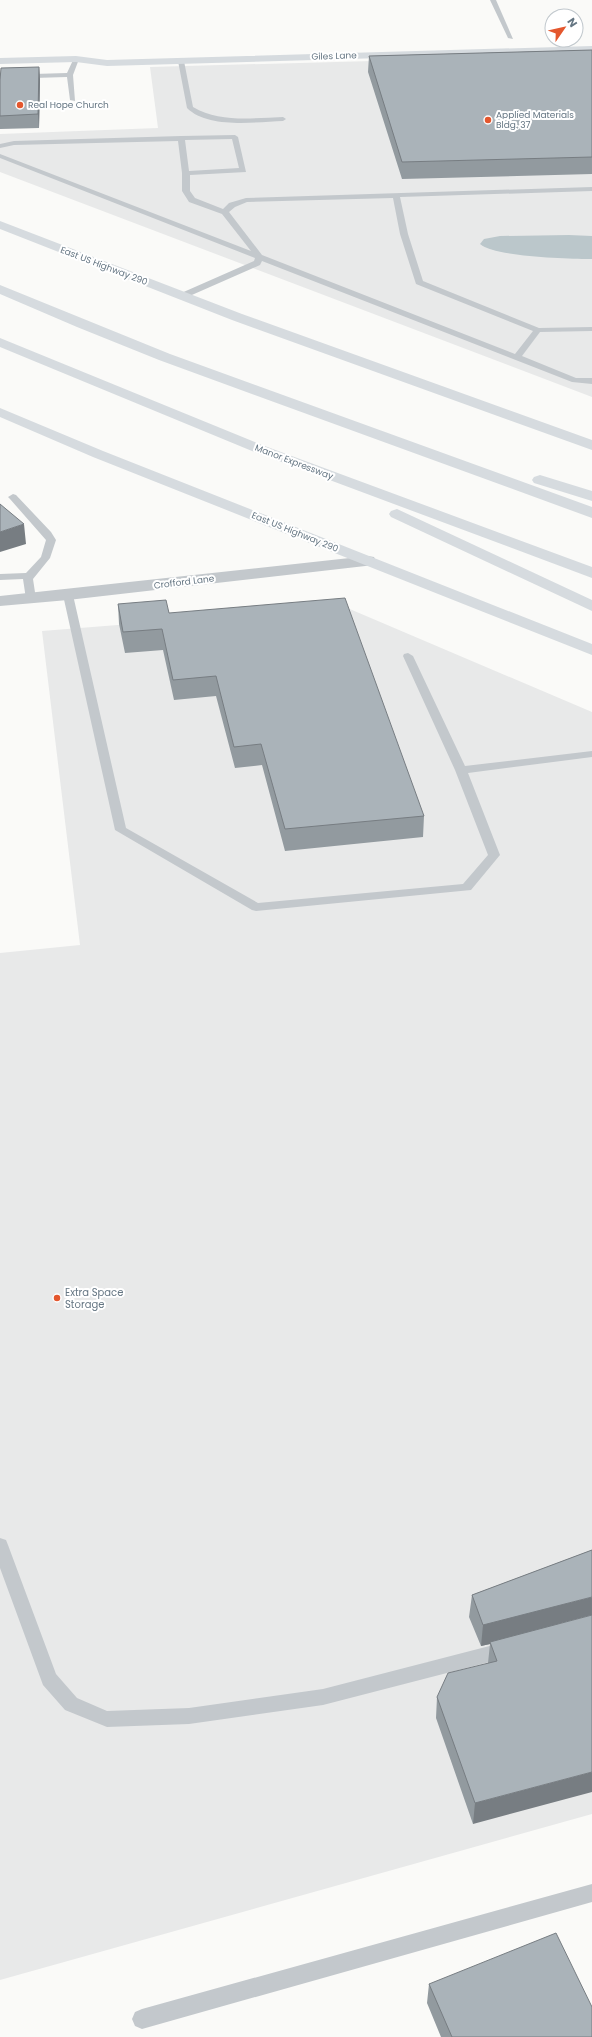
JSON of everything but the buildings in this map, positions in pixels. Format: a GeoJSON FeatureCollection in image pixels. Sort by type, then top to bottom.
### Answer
{"type":"FeatureCollection","features":[{"type":"Feature","properties":{"kind":"main road"},"geometry":{"type":"LineString","coordinates":[[511,38],[515,51]]}},
{"type":"Feature","properties":{"kind":"main road"},"geometry":{"type":"LineString","coordinates":[[496,39],[525,38]]}},
{"type":"Feature","properties":{"kind":"main road","name":"Giles Lane"},"geometry":{"type":"LineString","coordinates":[[0,61],[76,59],[107,63],[592,49]]}},
{"type":"Feature","properties":{"kind":"main road","name":"Giles Lane"},"geometry":{"type":"LineString","coordinates":[[76,59],[103,53],[166,50]]}},
{"type":"Feature","properties":{"kind":"main road","name":"East US Highway 290"},"geometry":{"type":"LineString","coordinates":[[0,225],[182,296],[592,445]]}},
{"type":"Feature","properties":{"kind":"main road"},"geometry":{"type":"LineString","coordinates":[[0,289],[56,315],[147,351],[592,513]]}},
{"type":"Feature","properties":{"kind":"main road","name":"Manor Expressway"},"geometry":{"type":"LineString","coordinates":[[0,342],[257,448],[592,573]]}},
{"type":"Feature","properties":{"kind":"main road","name":"East US Highway 290"},"geometry":{"type":"LineString","coordinates":[[0,412],[98,454],[592,650]]}},
{"type":"Feature","properties":{"kind":"main road"},"geometry":{"type":"LineString","coordinates":[[356,426],[592,496]]}},
{"type":"Feature","properties":{"kind":"main road"},"geometry":{"type":"LineString","coordinates":[[257,448],[592,606]]}},
{"type":"Feature","properties":{"kind":"street","name":"Crofford Lane"},"geometry":{"type":"LineString","coordinates":[[0,601],[68,596],[368,561]]}},
{"type":"Feature","properties":{"kind":"lane"},"geometry":{"type":"LineString","coordinates":[[493,0],[511,38]]}},
{"type":"Feature","properties":{"kind":"lane"},"geometry":{"type":"LineString","coordinates":[[73,100],[70,75],[76,59]]}},
{"type":"Feature","properties":{"kind":"lane"},"geometry":{"type":"LineString","coordinates":[[181,61],[190,108],[195,112],[204,117],[217,119],[283,119]]}},
{"type":"Feature","properties":{"kind":"lane"},"geometry":{"type":"LineString","coordinates":[[0,77],[70,75]]}},
{"type":"Feature","properties":{"kind":"lane"},"geometry":{"type":"LineString","coordinates":[[0,146],[14,143],[235,137],[243,170],[186,173]]}},
{"type":"Feature","properties":{"kind":"lane"},"geometry":{"type":"LineString","coordinates":[[181,138],[186,173],[186,191],[192,200],[210,208],[226,212],[258,255],[259,260],[257,263],[182,296]]}},
{"type":"Feature","properties":{"kind":"lane"},"geometry":{"type":"LineString","coordinates":[[0,156],[258,255],[575,380],[592,380]]}},
{"type":"Feature","properties":{"kind":"lane"},"geometry":{"type":"LineString","coordinates":[[226,212],[232,205],[246,200],[258,199],[592,189]]}},
{"type":"Feature","properties":{"kind":"lane"},"geometry":{"type":"LineString","coordinates":[[396,195],[404,234],[419,282],[538,330],[592,329]]}},
{"type":"Feature","properties":{"kind":"lane"},"geometry":{"type":"LineString","coordinates":[[517,357],[538,330]]}},
{"type":"Feature","properties":{"kind":"lane"},"geometry":{"type":"LineString","coordinates":[[13,497],[48,534],[51,540],[46,557],[28,576],[26,583],[31,599]]}},
{"type":"Feature","properties":{"kind":"lane"},"geometry":{"type":"LineString","coordinates":[[0,577],[28,576]]}},
{"type":"Feature","properties":{"kind":"lane"},"geometry":{"type":"LineString","coordinates":[[68,596],[121,830],[256,907],[468,887],[494,855],[461,770],[408,656]]}},
{"type":"Feature","properties":{"kind":"lane"},"geometry":{"type":"LineString","coordinates":[[461,770],[592,754]]}},
{"type":"Feature","properties":{"kind":"lane"},"geometry":{"type":"LineString","coordinates":[[0,1545],[49,1679],[71,1704],[107,1720],[189,1716],[322,1697],[523,1645]]}},
{"type":"Feature","properties":{"kind":"lane"},"geometry":{"type":"LineString","coordinates":[[142,2018],[592,1893]]}},
{"type":"Feature","properties":{"kind":"shaded area"},"geometry":{"type":"Polygon","coordinates":[[[592,55],[592,397],[0,172],[0,134],[158,128],[150,67],[592,55]]]}},
{"type":"Feature","properties":{"kind":"shaded area"},"geometry":{"type":"Polygon","coordinates":[[[500,236],[592,236],[592,259],[551,258],[500,252],[480,244],[484,239],[500,236]]]}},
{"type":"Feature","properties":{"kind":"shaded area"},"geometry":{"type":"Polygon","coordinates":[[[345,607],[592,712],[592,1814],[0,1980],[0,953],[80,945],[42,631],[345,607]]]}},
{"type":"Feature","properties":{"kind":"place","name":"Real Hope Church"},"geometry":{"type":"Point","coordinates":[20,105]}},
{"type":"Feature","properties":{"kind":"place","name":"Applied Materials Bldg. 37"},"geometry":{"type":"Point","coordinates":[488,120]}},
{"type":"Feature","properties":{"kind":"place","name":"Extra Space Storage"},"geometry":{"type":"Point","coordinates":[57,1298]}}]}
